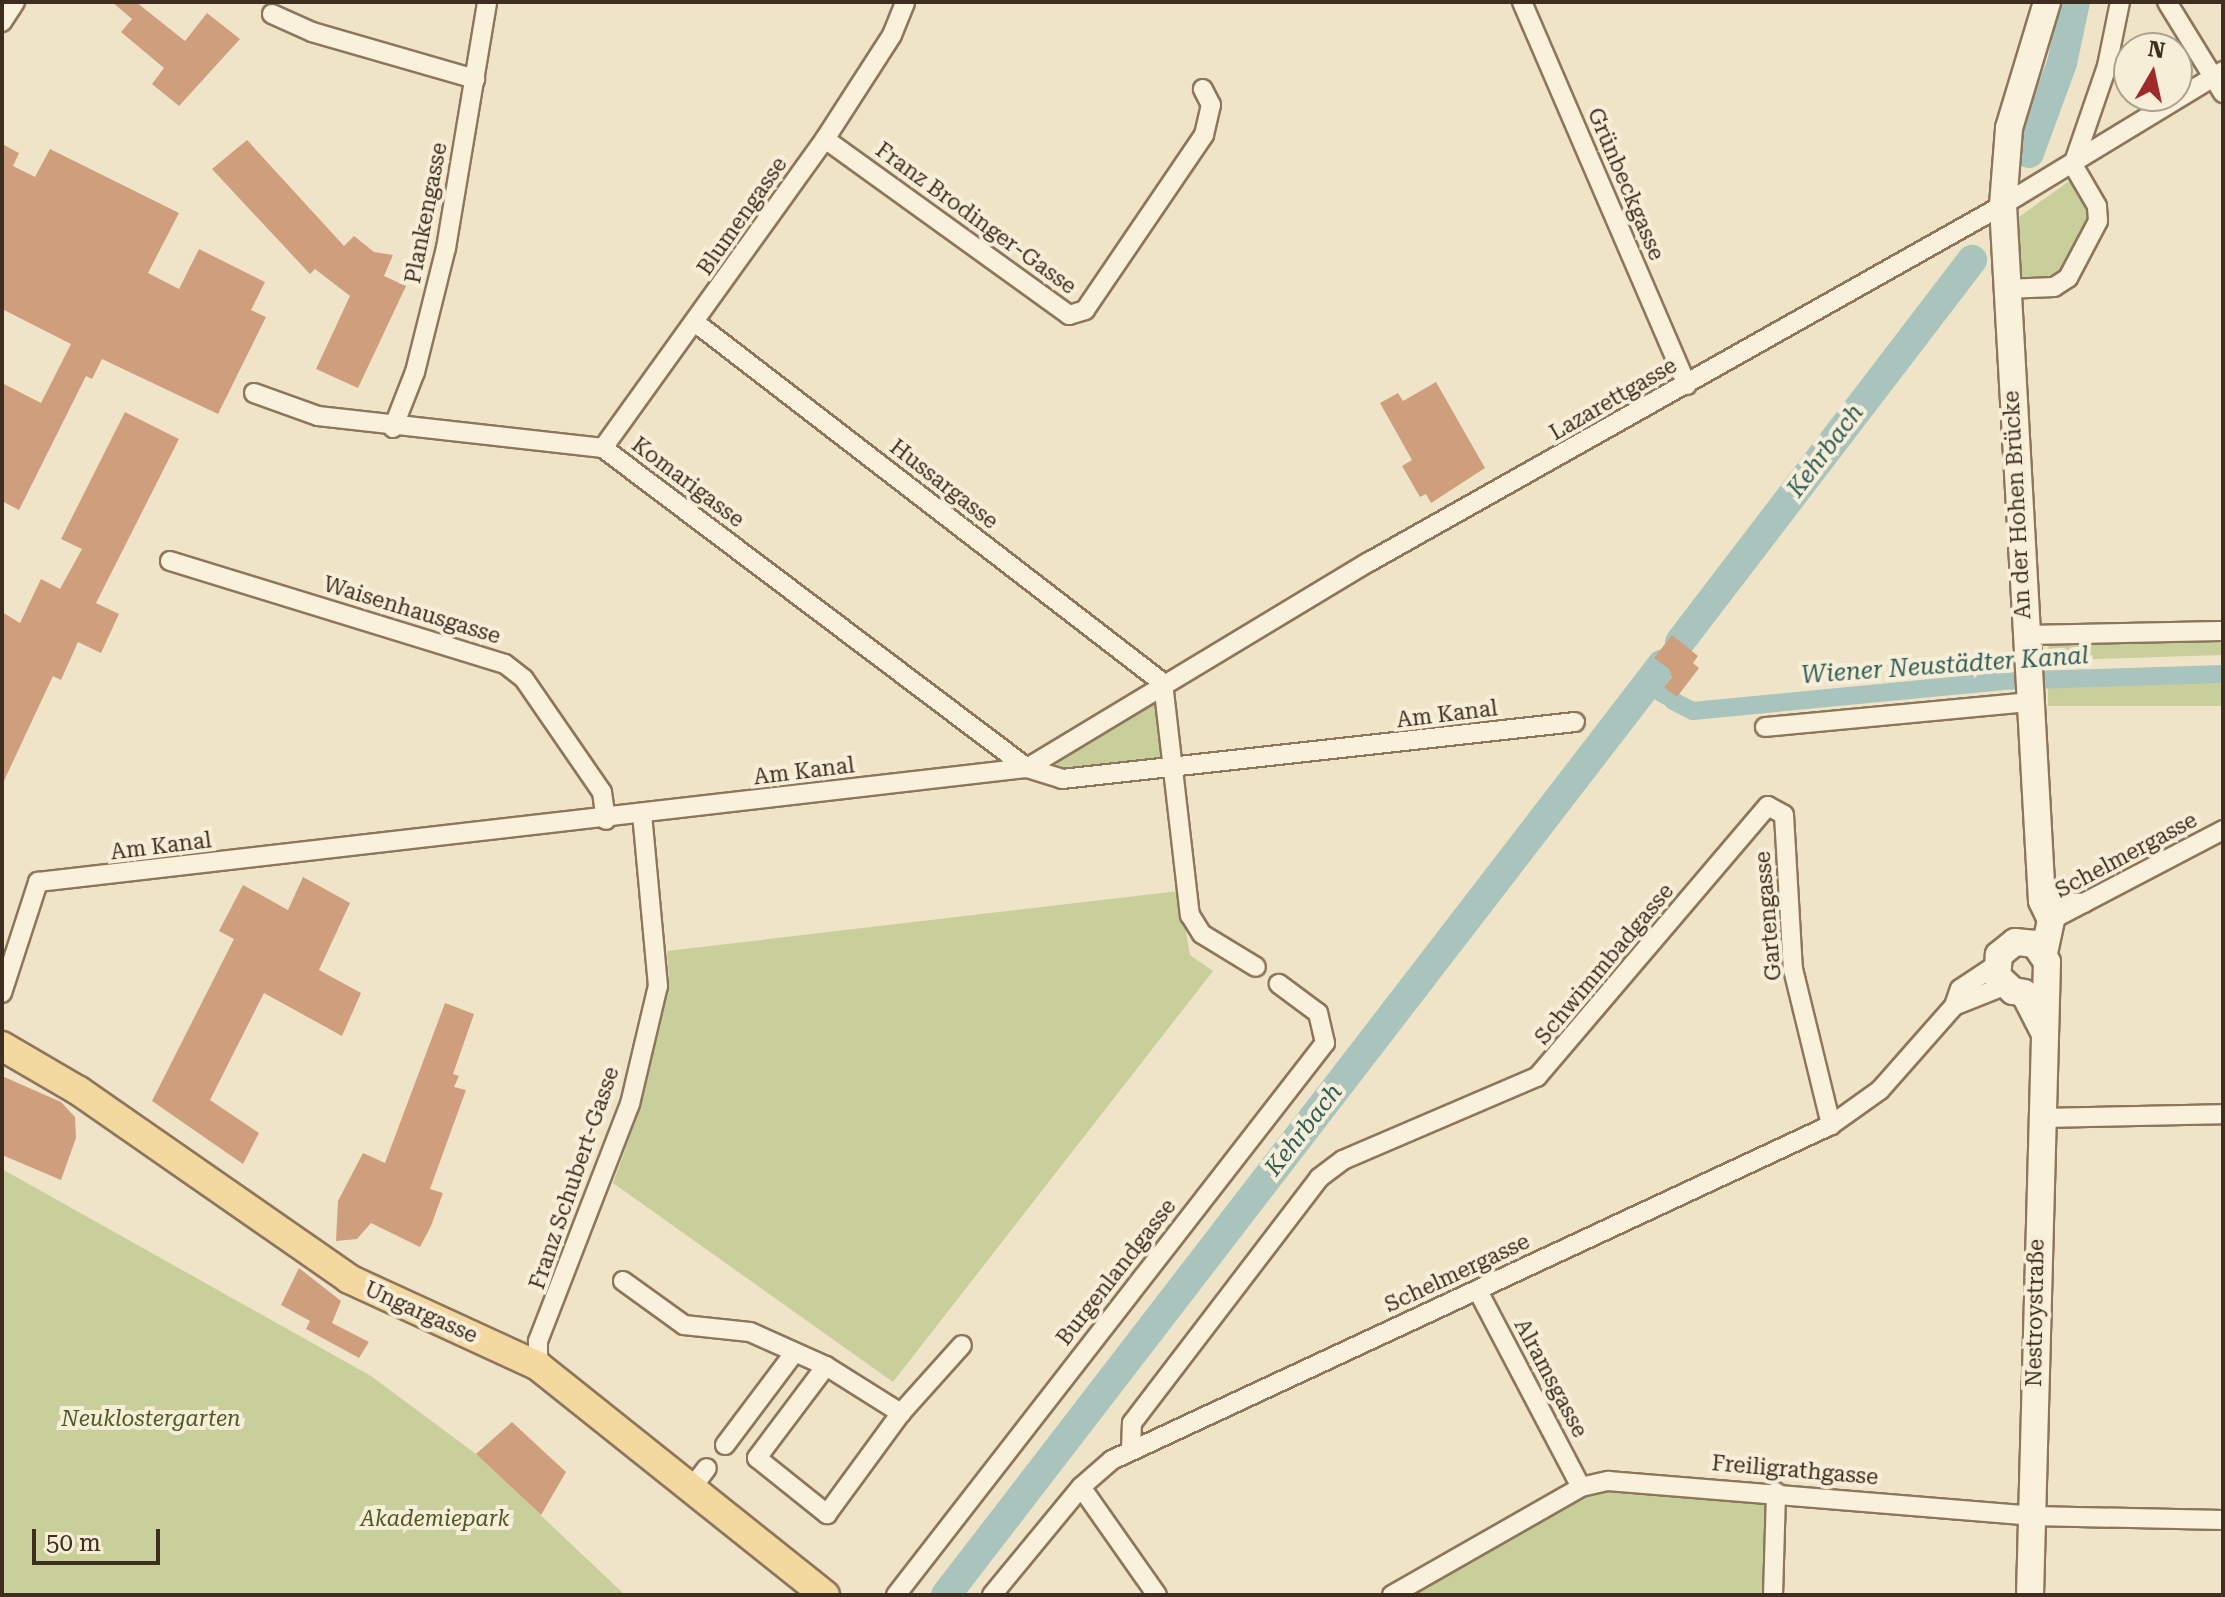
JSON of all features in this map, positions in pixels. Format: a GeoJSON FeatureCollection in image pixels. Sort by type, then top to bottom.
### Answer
{"type":"FeatureCollection","features":[{"type":"Feature","properties":{"kind":"main road","name":"Ungargasse"},"geometry":{"type":"LineString","coordinates":[[2,1046],[79,1091],[349,1279],[538,1366],[701,1476],[825,1595]]}},
{"type":"Feature","properties":{"kind":"street"},"geometry":{"type":"LineString","coordinates":[[4,22],[15,2]]}},
{"type":"Feature","properties":{"kind":"street","name":"Plankengasse"},"geometry":{"type":"LineString","coordinates":[[393,428],[415,372],[446,248],[487,2]]}},
{"type":"Feature","properties":{"kind":"street","name":"Blumengasse"},"geometry":{"type":"LineString","coordinates":[[603,448],[696,323],[825,139],[892,35],[905,2]]}},
{"type":"Feature","properties":{"kind":"street","name":"Grünbeckgasse"},"geometry":{"type":"LineString","coordinates":[[1522,2],[1687,385]]}},
{"type":"Feature","properties":{"kind":"street","name":"An der Hohen Brücke"},"geometry":{"type":"LineString","coordinates":[[2034,947],[2047,910],[2025,642],[2003,205],[2009,128],[2047,2]]}},
{"type":"Feature","properties":{"kind":"street"},"geometry":{"type":"LineString","coordinates":[[2005,289],[2054,287],[2068,278],[2098,221],[2097,206],[2073,165],[2107,66],[2120,2]]}},
{"type":"Feature","properties":{"kind":"street"},"geometry":{"type":"LineString","coordinates":[[2167,2],[2220,81]]}},
{"type":"Feature","properties":{"kind":"street"},"geometry":{"type":"LineString","coordinates":[[272,14],[302,23],[312,32],[475,79]]}},
{"type":"Feature","properties":{"kind":"street","name":"Lazarettgasse"},"geometry":{"type":"LineString","coordinates":[[1027,768],[1163,683],[2220,81]]}},
{"type":"Feature","properties":{"kind":"street","name":"Franz Brodinger-Gasse"},"geometry":{"type":"LineString","coordinates":[[825,139],[1069,315],[1085,310],[1204,135],[1211,105],[1203,89]]}},
{"type":"Feature","properties":{"kind":"street","name":"Hussargasse"},"geometry":{"type":"LineString","coordinates":[[696,323],[1163,683]]}},
{"type":"Feature","properties":{"kind":"street","name":"Komarigasse"},"geometry":{"type":"LineString","coordinates":[[254,393],[318,416],[393,428],[603,448],[1027,768]]}},
{"type":"Feature","properties":{"kind":"street","name":"Waisenhausgasse"},"geometry":{"type":"LineString","coordinates":[[170,561],[505,664],[524,679],[602,792],[606,820]]}},
{"type":"Feature","properties":{"kind":"street"},"geometry":{"type":"LineString","coordinates":[[2025,642],[2223,631]]}},
{"type":"Feature","properties":{"kind":"street"},"geometry":{"type":"LineString","coordinates":[[1163,683],[1176,770],[1190,915],[1202,934],[1249,963]]}},
{"type":"Feature","properties":{"kind":"street"},"geometry":{"type":"LineString","coordinates":[[1765,727],[2030,700]]}},
{"type":"Feature","properties":{"kind":"street","name":"Am Kanal"},"geometry":{"type":"LineString","coordinates":[[2,993],[38,882],[606,820],[1027,768],[1062,779],[1176,770],[1575,722]]}},
{"type":"Feature","properties":{"kind":"street","name":"Gartengasse"},"geometry":{"type":"LineString","coordinates":[[1768,806],[1784,815],[1793,969],[1831,1125]]}},
{"type":"Feature","properties":{"kind":"street","name":"Schwimmbadgasse"},"geometry":{"type":"LineString","coordinates":[[1131,1450],[1132,1423],[1319,1178],[1343,1160],[1537,1077],[1768,806]]}},
{"type":"Feature","properties":{"kind":"street","name":"Franz Schubert-Gasse"},"geometry":{"type":"LineString","coordinates":[[538,1366],[538,1341],[630,1104],[658,986],[642,814]]}},
{"type":"Feature","properties":{"kind":"street","name":"Schelmergasse"},"geometry":{"type":"LineString","coordinates":[[2047,910],[2084,903],[2223,830]]}},
{"type":"Feature","properties":{"kind":"street"},"geometry":{"type":"LineString","coordinates":[[2017,982],[2006,946],[2034,947]]}},
{"type":"Feature","properties":{"kind":"street","name":"Nestroystraße"},"geometry":{"type":"LineString","coordinates":[[2030,1595],[2039,1118],[2048,1013],[2017,982],[2034,947]]}},
{"type":"Feature","properties":{"kind":"street","name":"Schelmergasse"},"geometry":{"type":"LineString","coordinates":[[992,1595],[1081,1487],[1131,1450],[1831,1125],[1880,1090],[1954,1006],[1960,989],[2017,982]]}},
{"type":"Feature","properties":{"kind":"street","name":"Burgenlandgasse"},"geometry":{"type":"LineString","coordinates":[[896,1595],[1325,1043],[1326,1026],[1318,1013],[1279,984]]}},
{"type":"Feature","properties":{"kind":"street"},"geometry":{"type":"LineString","coordinates":[[2039,1118],[2223,1114]]}},
{"type":"Feature","properties":{"kind":"street"},"geometry":{"type":"LineString","coordinates":[[623,1281],[684,1325],[750,1332],[826,1366],[901,1413]]}},
{"type":"Feature","properties":{"kind":"street","name":"Alramsgasse"},"geometry":{"type":"LineString","coordinates":[[1478,1291],[1581,1487]]}},
{"type":"Feature","properties":{"kind":"street"},"geometry":{"type":"LineString","coordinates":[[826,1366],[757,1458],[827,1514],[901,1413],[962,1345]]}},
{"type":"Feature","properties":{"kind":"street"},"geometry":{"type":"LineString","coordinates":[[725,1445],[794,1353]]}},
{"type":"Feature","properties":{"kind":"street","name":"Freiligrathgasse"},"geometry":{"type":"LineString","coordinates":[[1392,1595],[1581,1487],[1608,1481],[1776,1492],[2032,1516],[2223,1520]]}},
{"type":"Feature","properties":{"kind":"street"},"geometry":{"type":"LineString","coordinates":[[1081,1487],[1157,1595]]}},
{"type":"Feature","properties":{"kind":"street"},"geometry":{"type":"LineString","coordinates":[[1773,1595],[1776,1492]]}},
{"type":"Feature","properties":{"kind":"green space"},"geometry":{"type":"Polygon","coordinates":[[[2072,179],[2091,216],[2063,272],[2023,282],[2017,278],[2016,219],[2072,179]]]}},
{"type":"Feature","properties":{"kind":"green space"},"geometry":{"type":"Polygon","coordinates":[[[2223,639],[2223,655],[2066,660],[2044,668],[2049,645],[2223,639]]]}},
{"type":"Feature","properties":{"kind":"green space"},"geometry":{"type":"Polygon","coordinates":[[[2048,683],[2223,683],[2223,706],[2048,706],[2048,683]]]}},
{"type":"Feature","properties":{"kind":"green space"},"geometry":{"type":"Polygon","coordinates":[[[1149,703],[1160,704],[1160,761],[1058,770],[1056,760],[1149,703]]]}},
{"type":"Feature","properties":{"kind":"green space"},"geometry":{"type":"Polygon","coordinates":[[[1179,891],[1190,955],[1213,971],[893,1382],[613,1183],[640,1109],[669,978],[667,951],[1179,891]]]}},
{"type":"Feature","properties":{"kind":"green space","name":"Neuklostergarten"},"geometry":{"type":"Polygon","coordinates":[[[2,1169],[371,1376],[476,1454],[625,1595],[2,1595],[2,1169]]]}},
{"type":"Feature","properties":{"kind":"green space"},"geometry":{"type":"Polygon","coordinates":[[[1600,1489],[1765,1501],[1764,1595],[1414,1595],[1600,1489]]]}},
{"type":"Feature","properties":{"kind":"building"},"geometry":{"type":"Polygon","coordinates":[[[112,2],[136,2],[185,41],[207,13],[240,39],[179,106],[152,84],[164,68],[121,32],[132,19],[112,2]]]}},
{"type":"Feature","properties":{"kind":"building"},"geometry":{"type":"Polygon","coordinates":[[[247,140],[344,246],[354,236],[374,252],[393,255],[384,276],[406,286],[358,388],[316,369],[350,296],[315,269],[310,274],[212,169],[247,140]]]}},
{"type":"Feature","properties":{"kind":"building"},"geometry":{"type":"Polygon","coordinates":[[[2,144],[19,153],[13,166],[35,177],[50,149],[179,213],[148,273],[179,289],[199,249],[265,282],[251,310],[266,317],[218,414],[102,359],[92,379],[86,376],[19,510],[2,501],[2,383],[41,403],[71,344],[2,309],[2,144]]]}},
{"type":"Feature","properties":{"kind":"building"},"geometry":{"type":"Polygon","coordinates":[[[1436,382],[1485,468],[1431,503],[1426,494],[1420,497],[1402,466],[1412,460],[1380,403],[1398,393],[1403,401],[1436,382]]]}},
{"type":"Feature","properties":{"kind":"building"},"geometry":{"type":"Polygon","coordinates":[[[125,412],[179,439],[96,603],[119,614],[101,653],[78,642],[61,680],[53,676],[2,785],[2,612],[20,623],[41,579],[60,589],[82,549],[61,539],[125,412]]]}},
{"type":"Feature","properties":{"kind":"building"},"geometry":{"type":"Polygon","coordinates":[[[1672,635],[1698,656],[1693,663],[1699,668],[1677,697],[1664,687],[1672,677],[1669,669],[1654,658],[1672,635]]]}},
{"type":"Feature","properties":{"kind":"building"},"geometry":{"type":"Polygon","coordinates":[[[303,877],[350,903],[319,970],[361,993],[342,1036],[264,993],[210,1100],[259,1133],[243,1164],[152,1101],[234,939],[219,931],[243,885],[288,910],[303,877]]]}},
{"type":"Feature","properties":{"kind":"building"},"geometry":{"type":"Polygon","coordinates":[[[445,1003],[474,1014],[453,1074],[459,1076],[454,1087],[466,1090],[430,1189],[443,1193],[431,1226],[420,1247],[371,1223],[357,1239],[336,1241],[338,1201],[363,1153],[385,1163],[445,1003]]]}},
{"type":"Feature","properties":{"kind":"building"},"geometry":{"type":"Polygon","coordinates":[[[2,1076],[61,1102],[75,1117],[76,1138],[61,1180],[2,1155],[2,1076]]]}},
{"type":"Feature","properties":{"kind":"building"},"geometry":{"type":"Polygon","coordinates":[[[299,1268],[341,1301],[332,1323],[369,1342],[359,1358],[306,1329],[310,1321],[281,1305],[299,1268]]]}},
{"type":"Feature","properties":{"kind":"building"},"geometry":{"type":"Polygon","coordinates":[[[512,1422],[566,1472],[541,1515],[476,1454],[512,1422]]]}},
{"type":"Feature","properties":{"kind":"waterway","name":"Kehrbach"},"geometry":{"type":"LineString","coordinates":[[2029,153],[2062,63],[2075,2]]}},
{"type":"Feature","properties":{"kind":"waterway","name":"Kehrbach"},"geometry":{"type":"LineString","coordinates":[[1680,642],[1972,260]]}},
{"type":"Feature","properties":{"kind":"waterway","name":"Kehrbach"},"geometry":{"type":"LineString","coordinates":[[946,1595],[1662,665]]}},
{"type":"Feature","properties":{"kind":"waterway","name":"Wiener Neustädter Kanal"},"geometry":{"type":"LineString","coordinates":[[1673,701],[1693,711],[2002,681],[2223,674]]}},
{"type":"Feature","properties":{"kind":"waterway","name":"Wiener Neustädter Kanal"},"geometry":{"type":"LineString","coordinates":[[1647,685],[1669,697]]}},
{"type":"Feature","properties":{"kind":"park label","name":"Akademiepark"},"geometry":{"type":"Point","coordinates":[435,1519]}}]}
